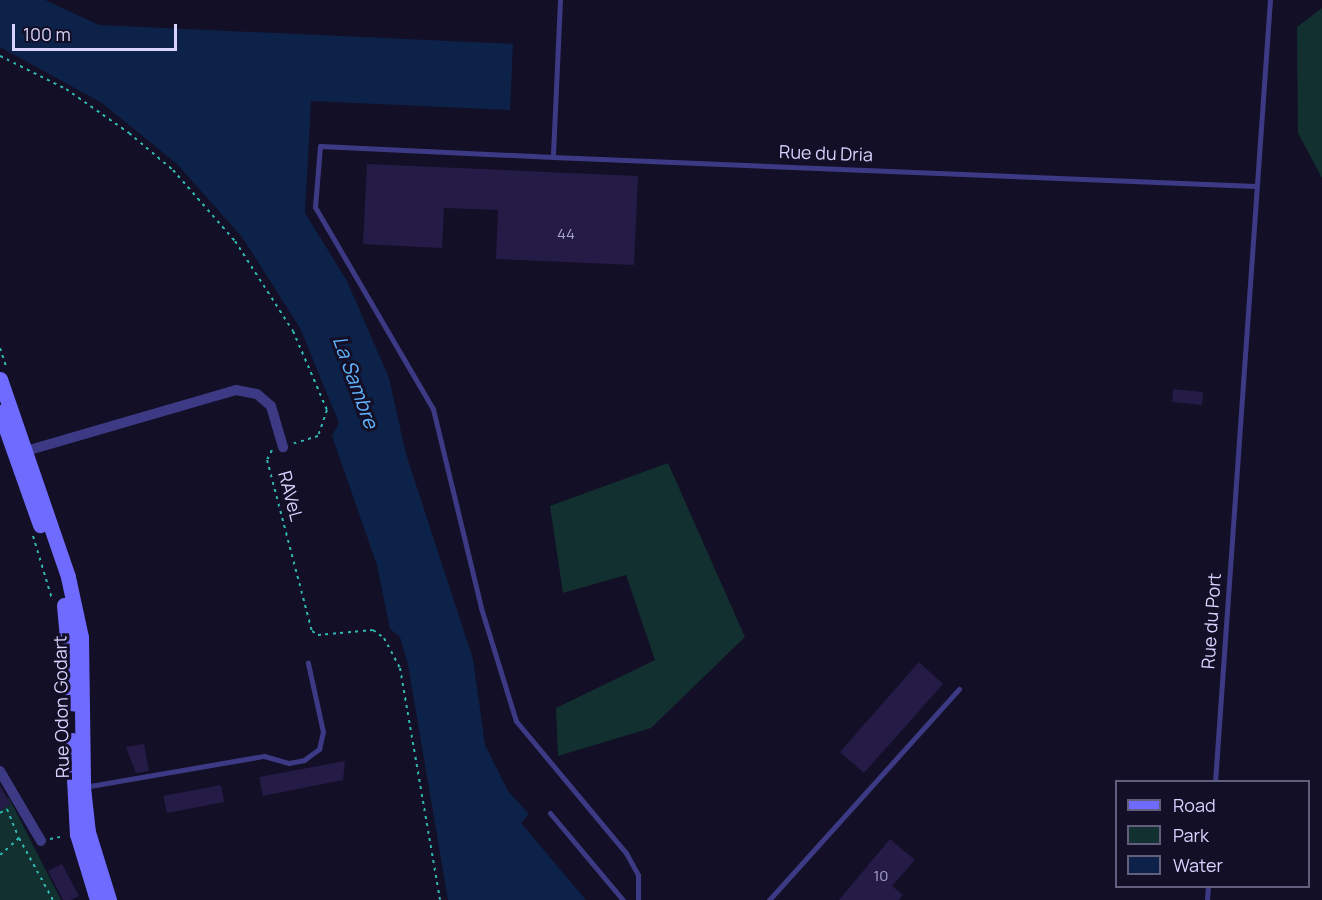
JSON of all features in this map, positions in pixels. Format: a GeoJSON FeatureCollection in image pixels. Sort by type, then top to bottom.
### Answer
{"type":"FeatureCollection","features":[{"type":"Feature","properties":{"kind":"main road","name":"Rue Odon Godart"},"geometry":{"type":"LineString","coordinates":[[0,379],[59,578],[69,631],[74,688],[77,834],[97,900]]}},
{"type":"Feature","properties":{"kind":"main road","name":"Rue Odon Godart"},"geometry":{"type":"LineString","coordinates":[[0,412],[20,452]]}},
{"type":"Feature","properties":{"kind":"main road","name":"Rue Odon Godart"},"geometry":{"type":"LineString","coordinates":[[77,787],[109,900]]}},
{"type":"Feature","properties":{"kind":"street"},"geometry":{"type":"LineString","coordinates":[[20,452],[236,390],[257,394],[271,406],[283,447]]}},
{"type":"Feature","properties":{"kind":"street"},"geometry":{"type":"LineString","coordinates":[[0,771],[41,841]]}},
{"type":"Feature","properties":{"kind":"lane"},"geometry":{"type":"LineString","coordinates":[[554,157],[560,0]]}},
{"type":"Feature","properties":{"kind":"lane"},"geometry":{"type":"LineString","coordinates":[[1255,186],[1270,0]]}},
{"type":"Feature","properties":{"kind":"lane","name":"Rue du Dria"},"geometry":{"type":"LineString","coordinates":[[638,900],[638,875],[626,853],[516,721],[484,618],[433,409],[315,207],[320,146],[1255,186]]}},
{"type":"Feature","properties":{"kind":"lane","name":"Rue du Port"},"geometry":{"type":"LineString","coordinates":[[1215,780],[1255,186]]}},
{"type":"Feature","properties":{"kind":"lane"},"geometry":{"type":"LineString","coordinates":[[77,787],[264,756],[289,763],[304,760],[319,749],[323,732],[308,663]]}},
{"type":"Feature","properties":{"kind":"lane"},"geometry":{"type":"LineString","coordinates":[[769,900],[959,689]]}},
{"type":"Feature","properties":{"kind":"lane"},"geometry":{"type":"LineString","coordinates":[[550,813],[623,900]]}},
{"type":"Feature","properties":{"kind":"path","name":"RAVeL"},"geometry":{"type":"LineString","coordinates":[[0,56],[105,115],[207,206],[293,331],[327,410],[318,436],[271,450],[267,460],[312,631],[318,635],[373,630],[384,638],[400,668],[440,900]]}},
{"type":"Feature","properties":{"kind":"path"},"geometry":{"type":"LineString","coordinates":[[29,527],[54,609]]}},
{"type":"Feature","properties":{"kind":"path"},"geometry":{"type":"LineString","coordinates":[[61,742],[62,707]]}},
{"type":"Feature","properties":{"kind":"path"},"geometry":{"type":"LineString","coordinates":[[0,813],[7,809],[19,838],[53,900]]}},
{"type":"Feature","properties":{"kind":"path"},"geometry":{"type":"LineString","coordinates":[[64,827],[67,843]]}},
{"type":"Feature","properties":{"kind":"path"},"geometry":{"type":"LineString","coordinates":[[0,855],[19,838]]}},
{"type":"Feature","properties":{"kind":"green space"},"geometry":{"type":"Polygon","coordinates":[[[1322,8],[1322,178],[1298,133],[1297,27],[1322,8]]]}},
{"type":"Feature","properties":{"kind":"green space"},"geometry":{"type":"Polygon","coordinates":[[[668,463],[745,637],[651,728],[558,756],[556,708],[655,660],[626,575],[563,593],[550,506],[668,463]]]}},
{"type":"Feature","properties":{"kind":"green space"},"geometry":{"type":"Polygon","coordinates":[[[9,798],[61,900],[0,900],[0,803],[9,798]]]}},
{"type":"Feature","properties":{"kind":"water","name":"La Sambre"},"geometry":{"type":"Polygon","coordinates":[[[0,0],[45,0],[99,25],[513,44],[510,110],[311,101],[305,213],[347,281],[389,378],[406,454],[473,659],[485,745],[508,791],[529,814],[521,823],[586,900],[448,900],[408,665],[400,637],[390,629],[377,565],[332,436],[339,423],[300,328],[242,237],[177,164],[102,103],[0,47],[0,0]]]}},
{"type":"Feature","properties":{"kind":"building"},"geometry":{"type":"Polygon","coordinates":[[[367,164],[638,176],[634,265],[496,259],[498,210],[444,208],[442,248],[363,244],[367,164]]]}},
{"type":"Feature","properties":{"kind":"building"},"geometry":{"type":"Polygon","coordinates":[[[1173,389],[1203,392],[1202,405],[1172,402],[1173,389]]]}},
{"type":"Feature","properties":{"kind":"building"},"geometry":{"type":"Polygon","coordinates":[[[919,662],[943,684],[864,773],[840,752],[919,662]]]}},
{"type":"Feature","properties":{"kind":"building"},"geometry":{"type":"Polygon","coordinates":[[[144,744],[149,771],[136,773],[126,747],[144,744]]]}},
{"type":"Feature","properties":{"kind":"building"},"geometry":{"type":"Polygon","coordinates":[[[345,761],[343,780],[263,796],[259,777],[345,761]]]}},
{"type":"Feature","properties":{"kind":"building"},"geometry":{"type":"Polygon","coordinates":[[[221,785],[224,802],[167,813],[163,796],[221,785]]]}},
{"type":"Feature","properties":{"kind":"building"},"geometry":{"type":"Polygon","coordinates":[[[0,786],[11,804],[0,811],[0,786]]]}},
{"type":"Feature","properties":{"kind":"building"},"geometry":{"type":"Polygon","coordinates":[[[890,839],[915,860],[892,886],[903,895],[899,900],[839,900],[890,839]]]}},
{"type":"Feature","properties":{"kind":"building"},"geometry":{"type":"Polygon","coordinates":[[[62,864],[79,896],[71,900],[63,900],[48,871],[62,864]]]}}]}
